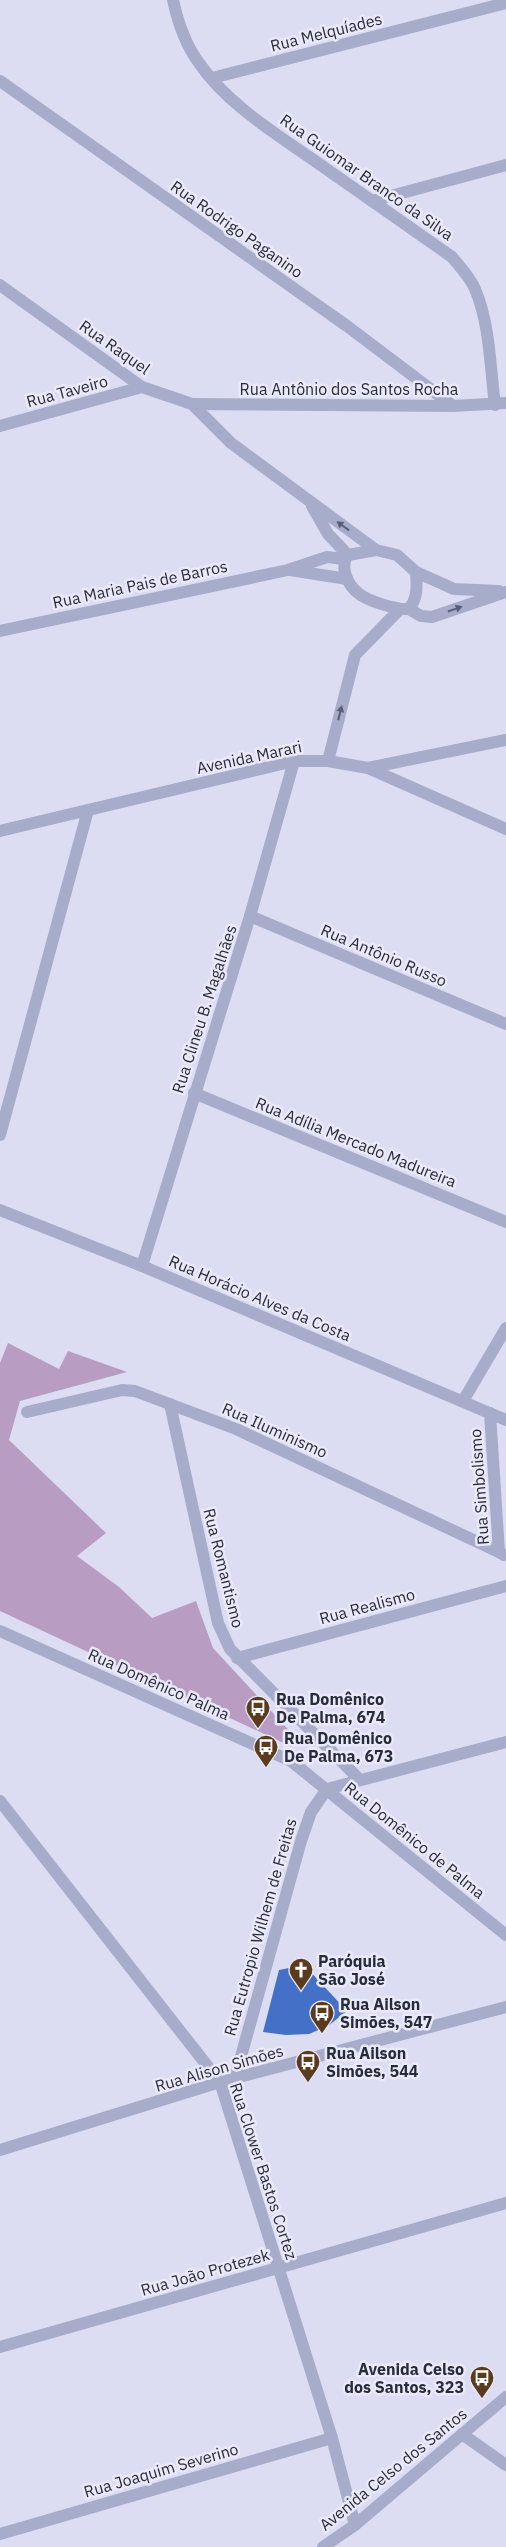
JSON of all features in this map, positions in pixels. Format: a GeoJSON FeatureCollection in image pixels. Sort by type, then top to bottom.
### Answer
{"type":"FeatureCollection","features":[{"type":"Feature","properties":{"kind":"street","name":"Rua Guiomar Branco da Silva"},"geometry":{"type":"LineString","coordinates":[[173,0],[180,28],[188,48],[233,100],[278,135],[452,258],[468,277],[475,289],[485,326],[500,404]]}},
{"type":"Feature","properties":{"kind":"street","name":"Rua Melquíades"},"geometry":{"type":"LineString","coordinates":[[212,78],[506,3]]}},
{"type":"Feature","properties":{"kind":"street","name":"Rua Rodrigo Paganino"},"geometry":{"type":"LineString","coordinates":[[0,81],[347,326],[453,406]]}},
{"type":"Feature","properties":{"kind":"street"},"geometry":{"type":"LineString","coordinates":[[372,201],[506,164]]}},
{"type":"Feature","properties":{"kind":"street","name":"Rua Raquel"},"geometry":{"type":"LineString","coordinates":[[0,285],[142,387],[192,404],[231,442],[376,550]]}},
{"type":"Feature","properties":{"kind":"street","name":"Rua Taveiro"},"geometry":{"type":"LineString","coordinates":[[0,426],[142,387]]}},
{"type":"Feature","properties":{"kind":"street","name":"Rua Antônio dos Santos Rocha"},"geometry":{"type":"LineString","coordinates":[[192,404],[453,406],[500,404]]}},
{"type":"Feature","properties":{"kind":"street","name":"Rua Raquel"},"geometry":{"type":"LineString","coordinates":[[309,501],[328,534],[346,557]]}},
{"type":"Feature","properties":{"kind":"street"},"geometry":{"type":"LineString","coordinates":[[376,550],[397,554],[416,572],[454,589],[506,591],[432,617],[420,616],[405,609],[358,594],[347,579],[344,569],[346,557],[376,550]]}},
{"type":"Feature","properties":{"kind":"street","name":"Rua Maria Pais de Barros"},"geometry":{"type":"LineString","coordinates":[[0,631],[288,570],[327,557],[346,557]]}},
{"type":"Feature","properties":{"kind":"street","name":"Rua Maria Pais de Barros"},"geometry":{"type":"LineString","coordinates":[[288,570],[347,579]]}},
{"type":"Feature","properties":{"kind":"street"},"geometry":{"type":"LineString","coordinates":[[328,761],[355,655],[414,603],[417,587],[416,572]]}},
{"type":"Feature","properties":{"kind":"street","name":"Avenida Marari"},"geometry":{"type":"LineString","coordinates":[[0,831],[294,761],[328,761],[368,768],[506,740]]}},
{"type":"Feature","properties":{"kind":"street","name":"Rua Clineu B. Magalhães"},"geometry":{"type":"LineString","coordinates":[[142,1266],[250,916],[294,761]]}},
{"type":"Feature","properties":{"kind":"street"},"geometry":{"type":"LineString","coordinates":[[368,768],[506,829]]}},
{"type":"Feature","properties":{"kind":"street"},"geometry":{"type":"LineString","coordinates":[[0,1135],[88,810]]}},
{"type":"Feature","properties":{"kind":"street","name":"Rua Antônio Russo"},"geometry":{"type":"LineString","coordinates":[[250,916],[506,1024]]}},
{"type":"Feature","properties":{"kind":"street","name":"Rua Adília Mercado Madureira"},"geometry":{"type":"LineString","coordinates":[[194,1093],[506,1222]]}},
{"type":"Feature","properties":{"kind":"street","name":"Rua Horácio Alves da Costa"},"geometry":{"type":"LineString","coordinates":[[0,1210],[142,1266],[506,1420]]}},
{"type":"Feature","properties":{"kind":"street"},"geometry":{"type":"LineString","coordinates":[[463,1401],[506,1328]]}},
{"type":"Feature","properties":{"kind":"street","name":"Rua Iluminismo"},"geometry":{"type":"LineString","coordinates":[[27,1412],[122,1390],[135,1391],[304,1459],[502,1554]]}},
{"type":"Feature","properties":{"kind":"street","name":"Rua Romantismo"},"geometry":{"type":"LineString","coordinates":[[170,1404],[218,1623],[230,1649],[359,1779]]}},
{"type":"Feature","properties":{"kind":"street","name":"Rua Simbolismo"},"geometry":{"type":"LineString","coordinates":[[490,1413],[502,1554]]}},
{"type":"Feature","properties":{"kind":"street","name":"Rua Realismo"},"geometry":{"type":"LineString","coordinates":[[237,1658],[506,1586]]}},
{"type":"Feature","properties":{"kind":"street","name":"Rua Domênico Palma"},"geometry":{"type":"LineString","coordinates":[[0,1631],[291,1761],[327,1789]]}},
{"type":"Feature","properties":{"kind":"street"},"geometry":{"type":"LineString","coordinates":[[327,1789],[359,1779],[506,1742]]}},
{"type":"Feature","properties":{"kind":"street","name":"Rua Domênico de Palma"},"geometry":{"type":"LineString","coordinates":[[327,1789],[506,1935]]}},
{"type":"Feature","properties":{"kind":"street","name":"Rua Eutropio Wilhem de Freitas"},"geometry":{"type":"LineString","coordinates":[[235,2078],[301,1841],[312,1812],[327,1789]]}},
{"type":"Feature","properties":{"kind":"street","name":"Rua Clower Bastos Cortez"},"geometry":{"type":"LineString","coordinates":[[0,1801],[220,2082],[332,2438],[355,2524]]}},
{"type":"Feature","properties":{"kind":"street","name":"Rua Alison Simões"},"geometry":{"type":"LineString","coordinates":[[0,2150],[220,2082],[506,2007]]}},
{"type":"Feature","properties":{"kind":"street","name":"Rua João Protezek"},"geometry":{"type":"LineString","coordinates":[[0,2347],[506,2203]]}},
{"type":"Feature","properties":{"kind":"street","name":"Avenida Celso dos Santos"},"geometry":{"type":"LineString","coordinates":[[323,2547],[355,2524],[506,2396]]}},
{"type":"Feature","properties":{"kind":"street"},"geometry":{"type":"LineString","coordinates":[[462,2434],[506,2465]]}},
{"type":"Feature","properties":{"kind":"street","name":"Rua Joaquim Severino"},"geometry":{"type":"LineString","coordinates":[[0,2534],[332,2438]]}},
{"type":"Feature","properties":{"kind":"shaded area"},"geometry":{"type":"Polygon","coordinates":[[[8,1343],[59,1369],[68,1351],[127,1372],[20,1401],[9,1440],[106,1533],[77,1556],[119,1587],[152,1618],[196,1601],[213,1648],[297,1739],[292,1747],[0,1611],[0,1363],[8,1343]]]}},
{"type":"Feature","properties":{"kind":"building","name":"Paróquia São José"},"geometry":{"type":"Polygon","coordinates":[[[304,1965],[347,2011],[328,2026],[309,2034],[286,2035],[263,2032],[279,1970],[304,1965]]]}},
{"type":"Feature","properties":{"kind":"place","name":"Rua Domênico De Palma, 674"},"geometry":{"type":"Point","coordinates":[258,1729]}},
{"type":"Feature","properties":{"kind":"place","name":"Rua Domênico De Palma, 673"},"geometry":{"type":"Point","coordinates":[266,1768]}},
{"type":"Feature","properties":{"kind":"place","name":"Paróquia São José"},"geometry":{"type":"Point","coordinates":[301,1991]}},
{"type":"Feature","properties":{"kind":"place","name":"Rua Ailson Simões, 547"},"geometry":{"type":"Point","coordinates":[322,2034]}},
{"type":"Feature","properties":{"kind":"place","name":"Rua Ailson Simões, 544"},"geometry":{"type":"Point","coordinates":[308,2083]}},
{"type":"Feature","properties":{"kind":"place","name":"Avenida Celso dos Santos, 323"},"geometry":{"type":"Point","coordinates":[482,2399]}}]}
